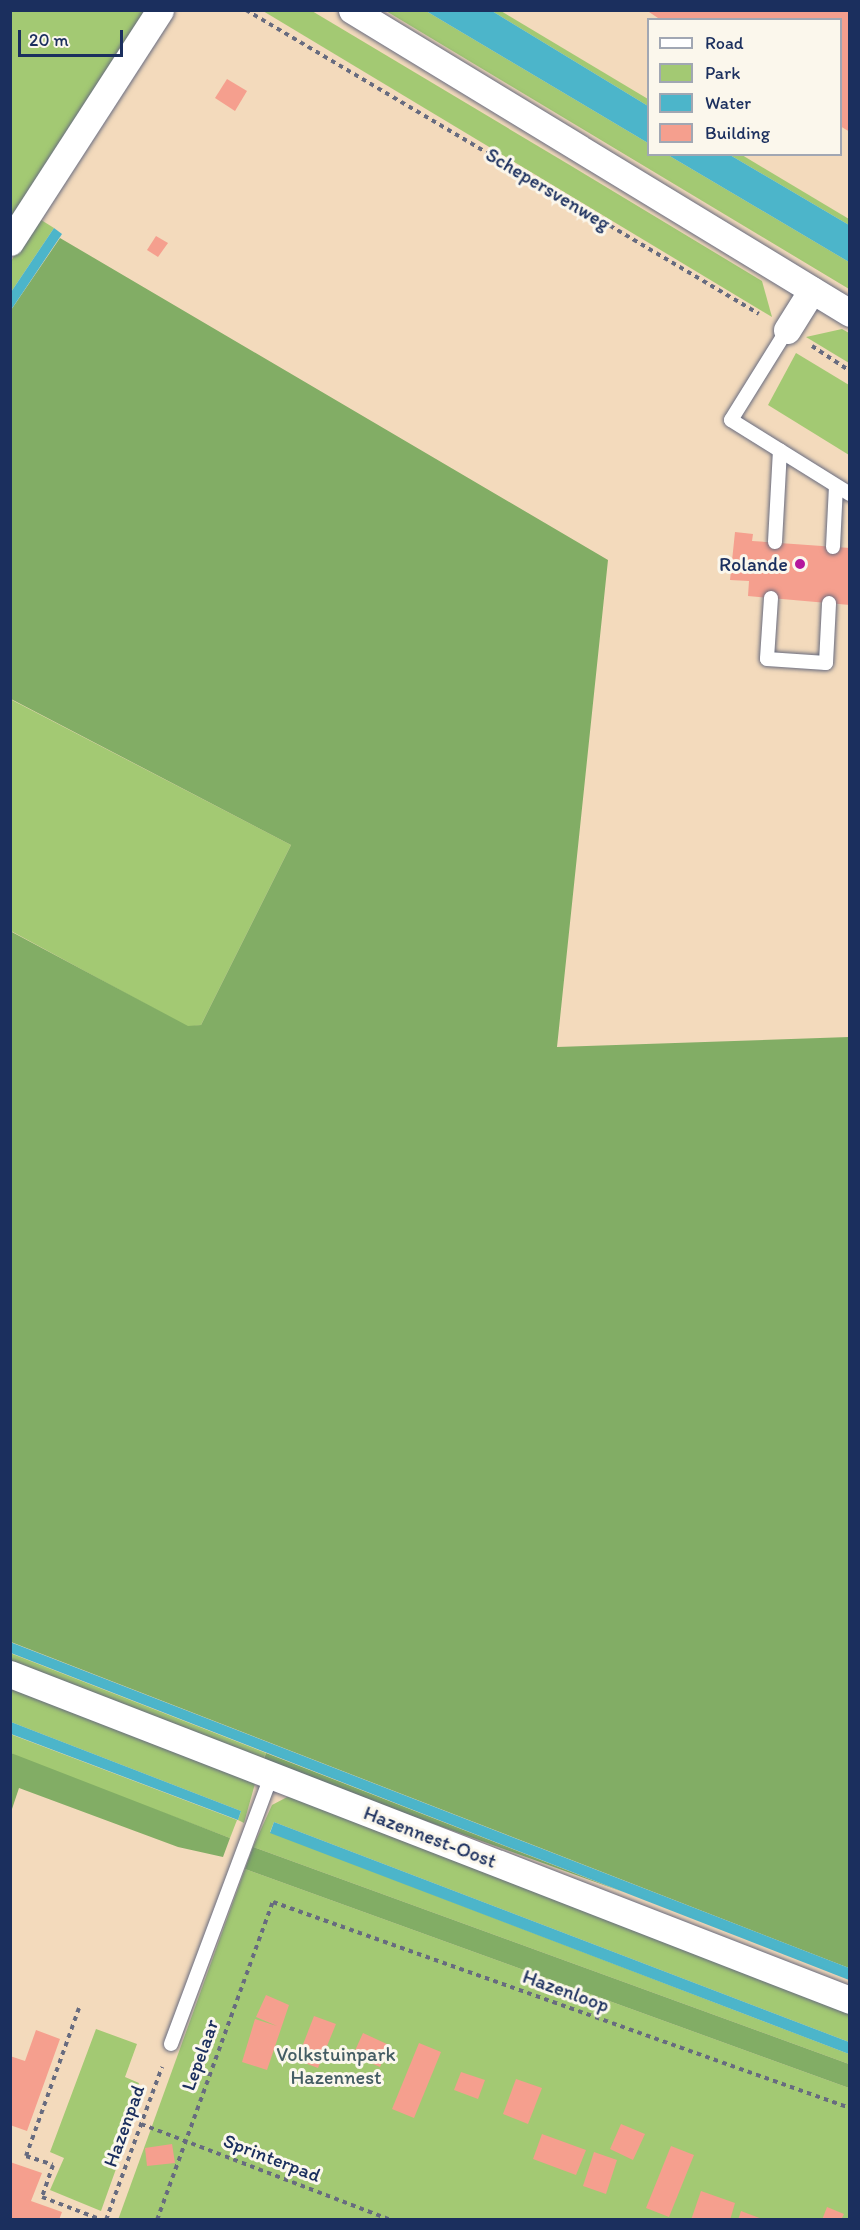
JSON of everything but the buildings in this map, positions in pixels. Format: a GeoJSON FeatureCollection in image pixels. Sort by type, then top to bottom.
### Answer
{"type":"FeatureCollection","features":[{"type":"Feature","properties":{"kind":"street"},"geometry":{"type":"LineString","coordinates":[[10,242],[160,10]]}},
{"type":"Feature","properties":{"kind":"street"},"geometry":{"type":"LineString","coordinates":[[352,10],[849,313]]}},
{"type":"Feature","properties":{"kind":"street"},"geometry":{"type":"LineString","coordinates":[[787,330],[812,290]]}},
{"type":"Feature","properties":{"kind":"street","name":"Hazennest-Oost"},"geometry":{"type":"LineString","coordinates":[[10,1674],[849,2000]]}},
{"type":"Feature","properties":{"kind":"lane"},"geometry":{"type":"LineString","coordinates":[[787,330],[731,420],[849,494]]}},
{"type":"Feature","properties":{"kind":"lane"},"geometry":{"type":"LineString","coordinates":[[775,542],[780,450]]}},
{"type":"Feature","properties":{"kind":"lane"},"geometry":{"type":"LineString","coordinates":[[833,547],[836,486]]}},
{"type":"Feature","properties":{"kind":"lane"},"geometry":{"type":"LineString","coordinates":[[771,598],[767,659],[826,663],[829,603]]}},
{"type":"Feature","properties":{"kind":"lane"},"geometry":{"type":"LineString","coordinates":[[171,2044],[272,1776]]}},
{"type":"Feature","properties":{"kind":"path","name":"Schepersvenweg"},"geometry":{"type":"LineString","coordinates":[[246,10],[787,330],[849,371]]}},
{"type":"Feature","properties":{"kind":"path","name":"Hazenloop"},"geometry":{"type":"LineString","coordinates":[[273,1902],[849,2108]]}},
{"type":"Feature","properties":{"kind":"path","name":"Lepelaar"},"geometry":{"type":"LineString","coordinates":[[157,2220],[273,1902]]}},
{"type":"Feature","properties":{"kind":"path"},"geometry":{"type":"LineString","coordinates":[[79,2008],[26,2156],[53,2165],[42,2197],[104,2220]]}},
{"type":"Feature","properties":{"kind":"path","name":"Hazenpad"},"geometry":{"type":"LineString","coordinates":[[104,2220],[171,2044]]}},
{"type":"Feature","properties":{"kind":"path","name":"Sprinterpad"},"geometry":{"type":"LineString","coordinates":[[141,2124],[391,2220]]}},
{"type":"Feature","properties":{"kind":"green space"},"geometry":{"type":"Polygon","coordinates":[[[11,11],[149,11],[11,226],[11,11]]]}},
{"type":"Feature","properties":{"kind":"green space"},"geometry":{"type":"Polygon","coordinates":[[[263,11],[312,11],[568,164],[762,281],[772,317],[263,11]]]}},
{"type":"Feature","properties":{"kind":"green space"},"geometry":{"type":"Polygon","coordinates":[[[386,11],[426,11],[647,142],[647,156],[670,156],[849,262],[849,289],[386,11]]]}},
{"type":"Feature","properties":{"kind":"green space"},"geometry":{"type":"Polygon","coordinates":[[[492,11],[501,11],[647,98],[647,105],[492,11]]]}},
{"type":"Feature","properties":{"kind":"green space"},"geometry":{"type":"Polygon","coordinates":[[[732,156],[744,156],[849,219],[849,225],[732,156]]]}},
{"type":"Feature","properties":{"kind":"green space"},"geometry":{"type":"Polygon","coordinates":[[[38,218],[54,228],[11,292],[11,261],[38,218]]]}},
{"type":"Feature","properties":{"kind":"green space"},"geometry":{"type":"Polygon","coordinates":[[[60,238],[608,560],[557,1047],[849,1037],[849,1968],[11,1642],[10,931],[188,1026],[201,1025],[291,845],[11,699],[11,310],[60,238]]]}},
{"type":"Feature","properties":{"kind":"green space"},"geometry":{"type":"Polygon","coordinates":[[[842,329],[849,333],[849,363],[806,337],[842,329]]]}},
{"type":"Feature","properties":{"kind":"green space"},"geometry":{"type":"Polygon","coordinates":[[[796,353],[849,385],[849,455],[768,405],[796,353]]]}},
{"type":"Feature","properties":{"kind":"green space"},"geometry":{"type":"Polygon","coordinates":[[[10,699],[291,845],[201,1025],[188,1027],[11,931],[10,699]]]}},
{"type":"Feature","properties":{"kind":"green space"},"geometry":{"type":"Polygon","coordinates":[[[10,1653],[266,1753],[263,1760],[11,1661],[10,1653]]]}},
{"type":"Feature","properties":{"kind":"green space"},"geometry":{"type":"Polygon","coordinates":[[[10,1685],[256,1780],[244,1823],[238,1820],[241,1811],[11,1722],[10,1685]]]}},
{"type":"Feature","properties":{"kind":"green space"},"geometry":{"type":"Polygon","coordinates":[[[10,1734],[237,1820],[230,1838],[24,1760],[11,1753],[10,1734]]]}},
{"type":"Feature","properties":{"kind":"green space"},"geometry":{"type":"Polygon","coordinates":[[[11,1753],[230,1838],[223,1857],[178,1847],[19,1788],[11,1812],[11,1753]]]}},
{"type":"Feature","properties":{"kind":"green space"},"geometry":{"type":"Polygon","coordinates":[[[266,1753],[623,1892],[323,1784],[264,1759],[266,1753]]]}},
{"type":"Feature","properties":{"kind":"green space"},"geometry":{"type":"Polygon","coordinates":[[[291,1795],[849,2013],[849,2042],[274,1822],[270,1832],[849,2054],[849,2064],[253,1847],[272,1805],[291,1795]]]}},
{"type":"Feature","properties":{"kind":"green space"},"geometry":{"type":"Polygon","coordinates":[[[253,1847],[849,2064],[849,2088],[245,1869],[253,1847]]]}},
{"type":"Feature","properties":{"kind":"green space","name":"Volkstuinpark Hazennest"},"geometry":{"type":"Polygon","coordinates":[[[245,1869],[849,2088],[849,2219],[118,2220],[245,1869]]]}},
{"type":"Feature","properties":{"kind":"green space"},"geometry":{"type":"Polygon","coordinates":[[[96,2029],[137,2044],[125,2077],[139,2083],[136,2093],[142,2096],[101,2211],[50,2190],[64,2158],[50,2152],[96,2029]]]}},
{"type":"Feature","properties":{"kind":"water"},"geometry":{"type":"Polygon","coordinates":[[[426,11],[492,11],[647,105],[647,142],[426,11]]]}},
{"type":"Feature","properties":{"kind":"water"},"geometry":{"type":"Polygon","coordinates":[[[670,156],[732,156],[849,225],[849,262],[670,156]]]}},
{"type":"Feature","properties":{"kind":"water"},"geometry":{"type":"Polygon","coordinates":[[[54,228],[62,234],[11,310],[11,292],[54,228]]]}},
{"type":"Feature","properties":{"kind":"water"},"geometry":{"type":"Polygon","coordinates":[[[10,1642],[849,1968],[849,1980],[11,1653],[10,1642]]]}},
{"type":"Feature","properties":{"kind":"water"},"geometry":{"type":"Polygon","coordinates":[[[11,1722],[241,1811],[238,1820],[11,1734],[11,1722]]]}},
{"type":"Feature","properties":{"kind":"water"},"geometry":{"type":"Polygon","coordinates":[[[274,1822],[849,2042],[849,2054],[270,1833],[274,1822]]]}},
{"type":"Feature","properties":{"kind":"place","name":"Rolande"},"geometry":{"type":"Point","coordinates":[800,564]}}]}
